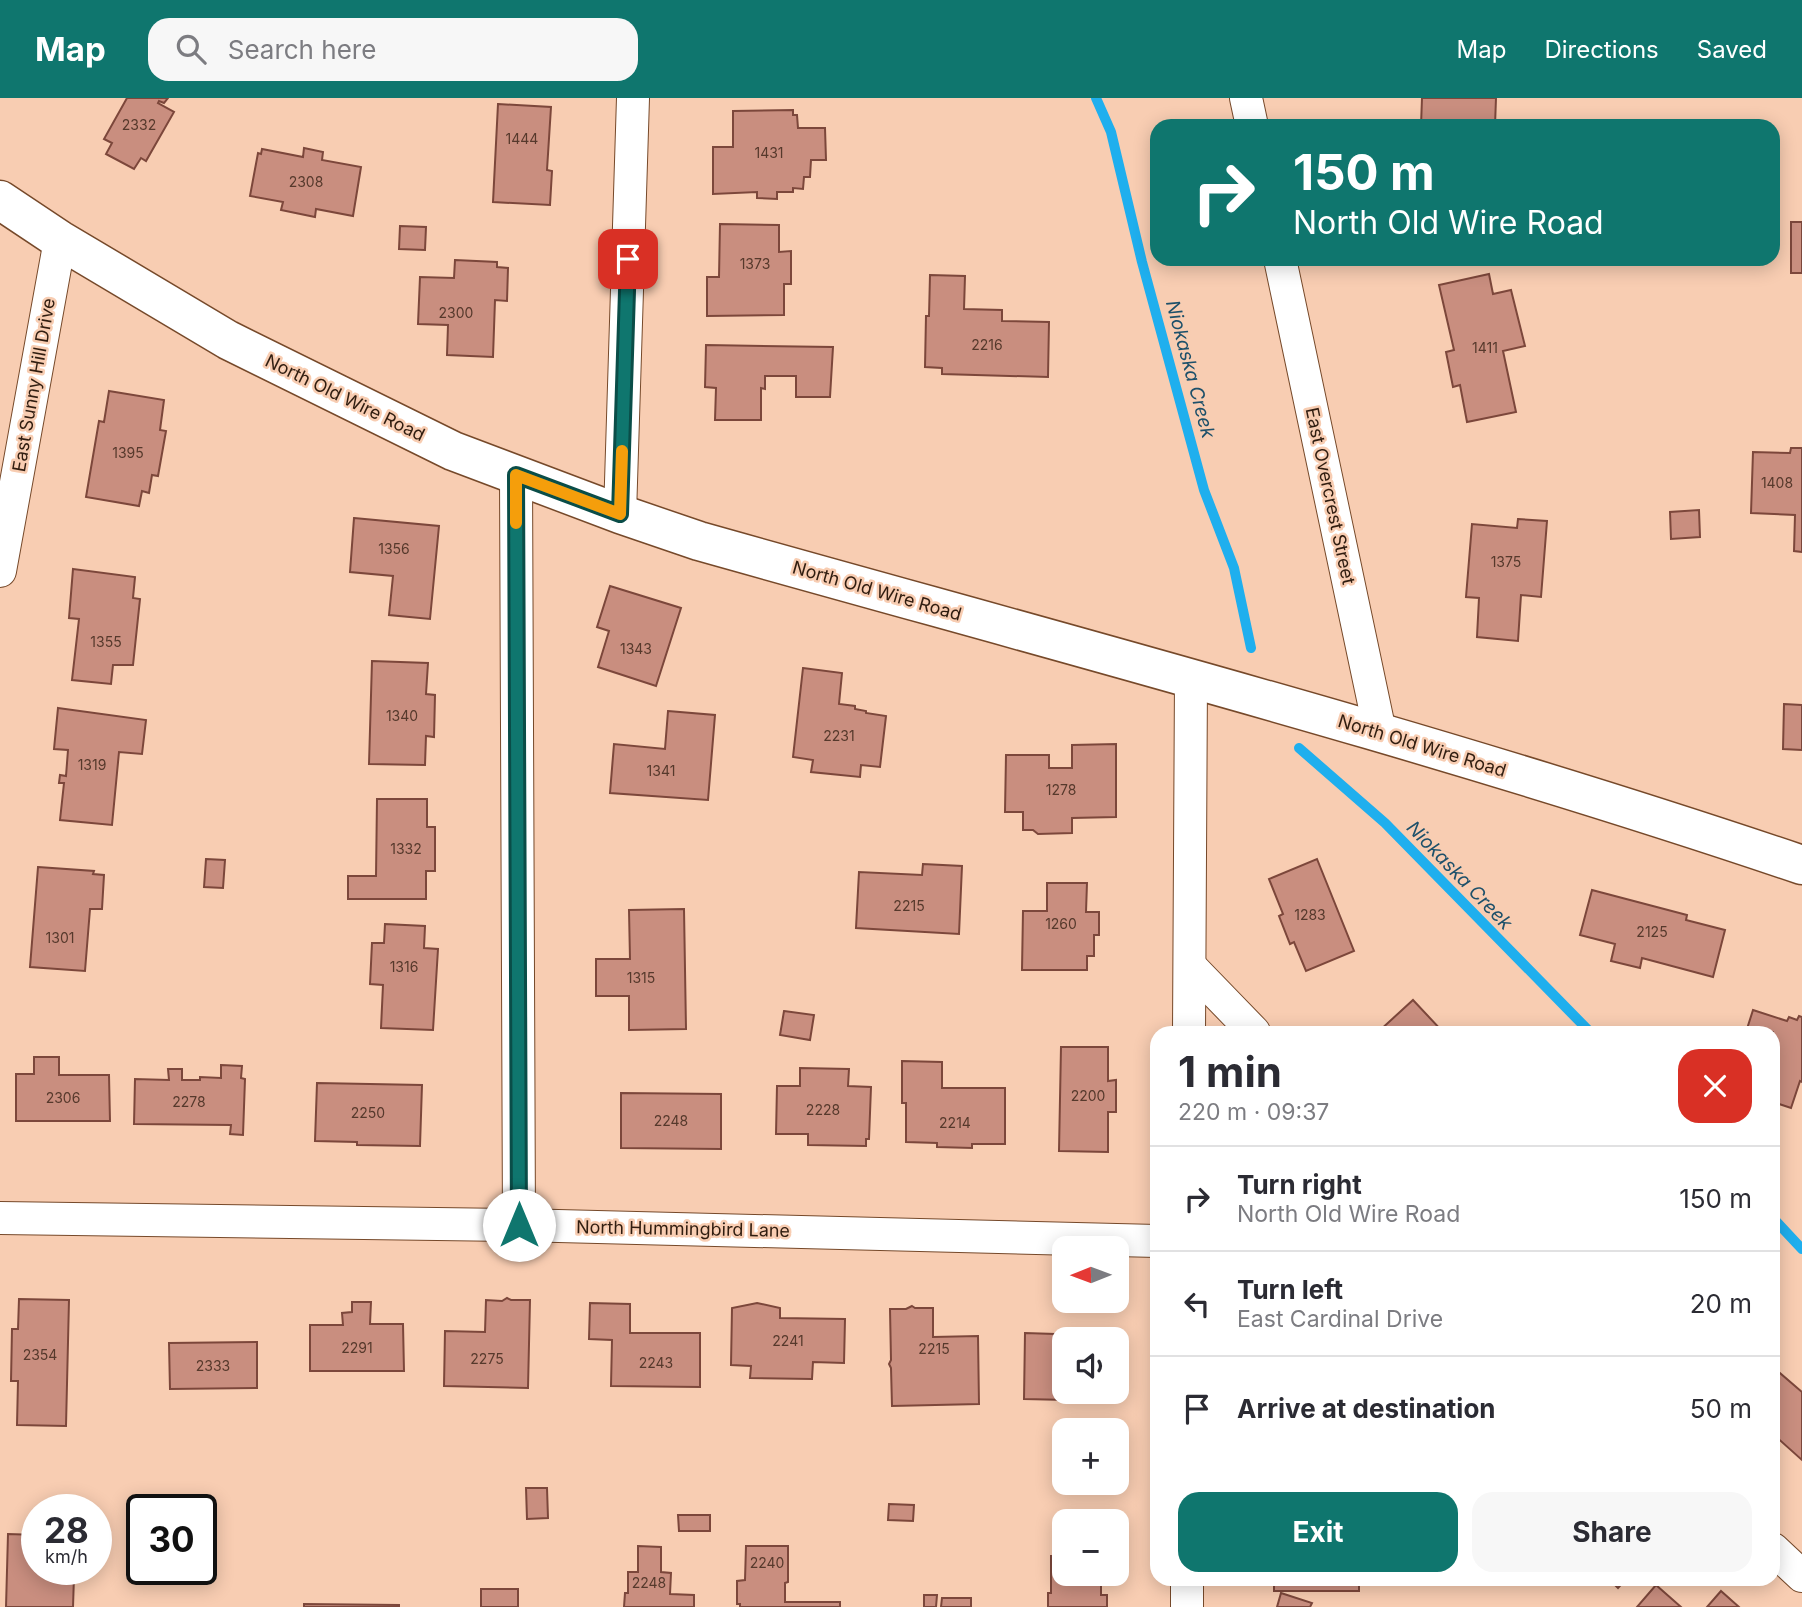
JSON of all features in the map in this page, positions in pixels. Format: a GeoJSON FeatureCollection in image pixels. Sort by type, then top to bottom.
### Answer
{"type":"FeatureCollection","features":[{"type":"Feature","properties":{"kind":"street"},"geometry":{"type":"LineString","coordinates":[[620,514],[633,98]]}},
{"type":"Feature","properties":{"kind":"street"},"geometry":{"type":"LineString","coordinates":[[1246,98],[1250,119]]}},
{"type":"Feature","properties":{"kind":"street","name":"North Old Wire Road"},"geometry":{"type":"LineString","coordinates":[[0,200],[60,240],[228,340],[453,451],[620,514],[713,545],[1380,732],[1802,865]]}},
{"type":"Feature","properties":{"kind":"street","name":"East Sunny Hill Drive"},"geometry":{"type":"LineString","coordinates":[[0,571],[60,240]]}},
{"type":"Feature","properties":{"kind":"street","name":"East Overcrest Street"},"geometry":{"type":"LineString","coordinates":[[1281,266],[1380,732]]}},
{"type":"Feature","properties":{"kind":"street"},"geometry":{"type":"LineString","coordinates":[[516,475],[519,1225]]}},
{"type":"Feature","properties":{"kind":"street"},"geometry":{"type":"LineString","coordinates":[[1189,1026],[1191,679]]}},
{"type":"Feature","properties":{"kind":"street"},"geometry":{"type":"LineString","coordinates":[[1189,966],[1248,1026]]}},
{"type":"Feature","properties":{"kind":"street","name":"North Hummingbird Lane"},"geometry":{"type":"LineString","coordinates":[[0,1218],[519,1225],[1150,1241]]}},
{"type":"Feature","properties":{"kind":"street"},"geometry":{"type":"LineString","coordinates":[[1780,1556],[1802,1576]]}},
{"type":"Feature","properties":{"kind":"street"},"geometry":{"type":"LineString","coordinates":[[1186,1607],[1187,1586]]}},
{"type":"Feature","properties":{"kind":"building"},"geometry":{"type":"Polygon","coordinates":[[[127,98],[168,98],[164,103],[158,103],[174,112],[146,161],[141,158],[134,169],[106,154],[112,143],[104,139],[127,98]]]}},
{"type":"Feature","properties":{"kind":"building"},"geometry":{"type":"Polygon","coordinates":[[[1422,98],[1496,98],[1495,119],[1421,119],[1422,98]]]}},
{"type":"Feature","properties":{"kind":"building"},"geometry":{"type":"Polygon","coordinates":[[[498,104],[551,107],[547,170],[552,171],[550,205],[493,202],[498,104]]]}},
{"type":"Feature","properties":{"kind":"building"},"geometry":{"type":"Polygon","coordinates":[[[793,110],[793,115],[797,115],[798,128],[825,128],[826,160],[811,160],[810,177],[804,177],[803,189],[793,188],[793,192],[777,192],[777,199],[757,198],[757,192],[713,194],[713,147],[733,147],[733,111],[793,110]]]}},
{"type":"Feature","properties":{"kind":"building"},"geometry":{"type":"Polygon","coordinates":[[[304,148],[323,152],[322,160],[361,167],[353,216],[316,209],[315,217],[281,210],[283,202],[250,196],[258,153],[261,154],[262,149],[303,157],[304,148]]]}},
{"type":"Feature","properties":{"kind":"building"},"geometry":{"type":"Polygon","coordinates":[[[1791,222],[1802,222],[1802,273],[1791,273],[1791,222]]]}},
{"type":"Feature","properties":{"kind":"building"},"geometry":{"type":"Polygon","coordinates":[[[720,224],[779,225],[779,252],[791,251],[791,284],[784,284],[784,315],[707,316],[707,277],[719,277],[720,224]]]}},
{"type":"Feature","properties":{"kind":"building"},"geometry":{"type":"Polygon","coordinates":[[[400,226],[426,227],[425,250],[399,249],[400,226]]]}},
{"type":"Feature","properties":{"kind":"building"},"geometry":{"type":"Polygon","coordinates":[[[455,260],[497,262],[497,267],[508,268],[507,301],[495,300],[493,357],[447,355],[448,325],[418,324],[420,277],[454,278],[455,260]]]}},
{"type":"Feature","properties":{"kind":"building"},"geometry":{"type":"Polygon","coordinates":[[[1489,274],[1493,294],[1511,290],[1525,346],[1503,351],[1516,412],[1467,422],[1460,385],[1453,387],[1446,352],[1454,350],[1439,285],[1489,274]]]}},
{"type":"Feature","properties":{"kind":"building"},"geometry":{"type":"Polygon","coordinates":[[[930,275],[965,276],[964,309],[1002,310],[1002,321],[1049,322],[1048,377],[942,374],[942,368],[925,367],[930,275]]]}},
{"type":"Feature","properties":{"kind":"building"},"geometry":{"type":"Polygon","coordinates":[[[706,345],[833,347],[830,397],[796,397],[796,376],[765,376],[765,389],[761,388],[761,420],[715,420],[716,388],[705,387],[706,345]]]}},
{"type":"Feature","properties":{"kind":"building"},"geometry":{"type":"Polygon","coordinates":[[[109,391],[164,400],[160,430],[166,431],[158,476],[152,475],[149,493],[142,491],[139,506],[86,497],[99,421],[104,422],[109,391]]]}},
{"type":"Feature","properties":{"kind":"building"},"geometry":{"type":"Polygon","coordinates":[[[1791,448],[1802,448],[1802,552],[1794,551],[1795,515],[1751,513],[1753,452],[1790,453],[1791,448]]]}},
{"type":"Feature","properties":{"kind":"building"},"geometry":{"type":"Polygon","coordinates":[[[1699,510],[1700,537],[1671,539],[1670,512],[1699,510]]]}},
{"type":"Feature","properties":{"kind":"building"},"geometry":{"type":"Polygon","coordinates":[[[354,518],[439,526],[430,619],[389,615],[393,576],[350,572],[354,518]]]}},
{"type":"Feature","properties":{"kind":"building"},"geometry":{"type":"Polygon","coordinates":[[[1518,519],[1547,521],[1541,597],[1521,595],[1518,641],[1477,637],[1479,598],[1466,597],[1472,524],[1517,528],[1518,519]]]}},
{"type":"Feature","properties":{"kind":"building"},"geometry":{"type":"Polygon","coordinates":[[[73,569],[135,577],[133,598],[140,599],[133,665],[113,665],[111,684],[72,680],[79,619],[69,618],[73,569]]]}},
{"type":"Feature","properties":{"kind":"building"},"geometry":{"type":"Polygon","coordinates":[[[610,586],[681,608],[656,686],[598,667],[609,631],[597,627],[610,586]]]}},
{"type":"Feature","properties":{"kind":"building"},"geometry":{"type":"Polygon","coordinates":[[[372,661],[428,663],[426,694],[435,695],[434,737],[426,736],[425,765],[369,764],[372,661]]]}},
{"type":"Feature","properties":{"kind":"building"},"geometry":{"type":"Polygon","coordinates":[[[803,668],[842,673],[839,704],[886,716],[880,767],[861,765],[860,777],[811,772],[813,760],[793,757],[803,668]]]}},
{"type":"Feature","properties":{"kind":"building"},"geometry":{"type":"Polygon","coordinates":[[[1784,704],[1802,705],[1802,750],[1783,749],[1784,704]]]}},
{"type":"Feature","properties":{"kind":"building"},"geometry":{"type":"Polygon","coordinates":[[[58,708],[146,720],[142,754],[119,752],[112,825],[60,820],[64,783],[59,783],[60,775],[66,776],[68,750],[54,749],[58,708]]]}},
{"type":"Feature","properties":{"kind":"building"},"geometry":{"type":"Polygon","coordinates":[[[668,711],[715,715],[708,800],[610,793],[614,744],[665,749],[668,711]]]}},
{"type":"Feature","properties":{"kind":"building"},"geometry":{"type":"Polygon","coordinates":[[[1116,744],[1116,817],[1072,818],[1072,833],[1038,834],[1033,830],[1023,830],[1023,812],[1005,812],[1006,755],[1049,755],[1049,768],[1072,768],[1072,745],[1116,744]]]}},
{"type":"Feature","properties":{"kind":"building"},"geometry":{"type":"Polygon","coordinates":[[[377,799],[427,799],[427,827],[435,827],[435,871],[426,871],[426,899],[348,899],[348,876],[376,876],[377,799]]]}},
{"type":"Feature","properties":{"kind":"building"},"geometry":{"type":"Polygon","coordinates":[[[206,859],[225,860],[223,888],[204,887],[206,859]]]}},
{"type":"Feature","properties":{"kind":"building"},"geometry":{"type":"Polygon","coordinates":[[[1317,859],[1354,951],[1306,971],[1294,942],[1290,944],[1279,916],[1283,914],[1269,879],[1317,859]]]}},
{"type":"Feature","properties":{"kind":"building"},"geometry":{"type":"Polygon","coordinates":[[[923,864],[962,866],[959,934],[856,928],[859,872],[922,875],[923,864]]]}},
{"type":"Feature","properties":{"kind":"building"},"geometry":{"type":"Polygon","coordinates":[[[38,867],[94,871],[93,874],[104,875],[102,909],[90,909],[85,971],[30,967],[38,867]]]}},
{"type":"Feature","properties":{"kind":"building"},"geometry":{"type":"Polygon","coordinates":[[[1047,883],[1087,883],[1086,912],[1099,912],[1099,935],[1094,935],[1094,956],[1087,956],[1087,970],[1022,970],[1023,911],[1047,911],[1047,883]]]}},
{"type":"Feature","properties":{"kind":"building"},"geometry":{"type":"Polygon","coordinates":[[[1592,890],[1687,915],[1686,920],[1725,930],[1713,977],[1642,958],[1640,968],[1611,961],[1615,944],[1580,935],[1592,890]]]}},
{"type":"Feature","properties":{"kind":"building"},"geometry":{"type":"Polygon","coordinates":[[[684,909],[686,1029],[629,1030],[629,996],[596,996],[596,959],[630,959],[629,910],[684,909]]]}},
{"type":"Feature","properties":{"kind":"building"},"geometry":{"type":"Polygon","coordinates":[[[385,924],[425,926],[424,948],[438,949],[433,1030],[381,1028],[383,985],[370,984],[372,943],[384,943],[385,924]]]}},
{"type":"Feature","properties":{"kind":"building"},"geometry":{"type":"Polygon","coordinates":[[[1413,1000],[1437,1026],[1385,1026],[1413,1000]]]}},
{"type":"Feature","properties":{"kind":"building"},"geometry":{"type":"Polygon","coordinates":[[[1753,1010],[1787,1021],[1789,1017],[1797,1020],[1799,1016],[1802,1017],[1802,1082],[1800,1081],[1791,1108],[1780,1104],[1780,1026],[1748,1026],[1753,1010]]]}},
{"type":"Feature","properties":{"kind":"building"},"geometry":{"type":"Polygon","coordinates":[[[784,1011],[814,1015],[810,1040],[780,1035],[784,1011]]]}},
{"type":"Feature","properties":{"kind":"building"},"geometry":{"type":"Polygon","coordinates":[[[1061,1047],[1108,1047],[1108,1081],[1116,1080],[1116,1112],[1108,1112],[1108,1152],[1059,1151],[1061,1047]]]}},
{"type":"Feature","properties":{"kind":"building"},"geometry":{"type":"Polygon","coordinates":[[[34,1057],[59,1057],[59,1075],[109,1075],[110,1121],[16,1121],[16,1074],[34,1074],[34,1057]]]}},
{"type":"Feature","properties":{"kind":"building"},"geometry":{"type":"Polygon","coordinates":[[[902,1061],[942,1062],[942,1088],[1005,1088],[1005,1144],[972,1144],[972,1148],[937,1147],[937,1143],[906,1142],[902,1061]]]}},
{"type":"Feature","properties":{"kind":"building"},"geometry":{"type":"Polygon","coordinates":[[[221,1065],[242,1066],[241,1078],[245,1079],[243,1135],[230,1134],[231,1125],[134,1124],[135,1079],[169,1080],[168,1069],[182,1069],[182,1080],[221,1078],[221,1065]]]}},
{"type":"Feature","properties":{"kind":"building"},"geometry":{"type":"Polygon","coordinates":[[[800,1068],[849,1069],[848,1086],[871,1087],[869,1139],[866,1139],[866,1146],[808,1145],[808,1134],[776,1134],[777,1086],[800,1086],[800,1068]]]}},
{"type":"Feature","properties":{"kind":"building"},"geometry":{"type":"Polygon","coordinates":[[[317,1083],[422,1085],[420,1146],[315,1141],[317,1083]]]}},
{"type":"Feature","properties":{"kind":"building"},"geometry":{"type":"Polygon","coordinates":[[[621,1093],[721,1094],[721,1149],[621,1148],[621,1093]]]}},
{"type":"Feature","properties":{"kind":"building"},"geometry":{"type":"Polygon","coordinates":[[[507,1298],[530,1300],[528,1388],[444,1386],[445,1331],[485,1332],[486,1300],[502,1301],[507,1298]]]}},
{"type":"Feature","properties":{"kind":"building"},"geometry":{"type":"Polygon","coordinates":[[[19,1299],[69,1300],[66,1426],[17,1425],[18,1381],[11,1381],[12,1329],[18,1329],[19,1299]]]}},
{"type":"Feature","properties":{"kind":"building"},"geometry":{"type":"Polygon","coordinates":[[[352,1302],[371,1302],[370,1324],[403,1324],[404,1371],[310,1371],[310,1325],[343,1325],[342,1313],[352,1312],[352,1302]]]}},
{"type":"Feature","properties":{"kind":"building"},"geometry":{"type":"Polygon","coordinates":[[[590,1303],[630,1304],[630,1333],[700,1333],[700,1387],[611,1386],[612,1340],[589,1339],[590,1303]]]}},
{"type":"Feature","properties":{"kind":"building"},"geometry":{"type":"Polygon","coordinates":[[[757,1303],[780,1308],[780,1318],[845,1319],[844,1363],[813,1362],[812,1379],[750,1378],[751,1366],[731,1365],[732,1308],[757,1303]]]}},
{"type":"Feature","properties":{"kind":"building"},"geometry":{"type":"Polygon","coordinates":[[[912,1306],[933,1308],[933,1337],[978,1336],[979,1404],[892,1406],[889,1364],[890,1309],[906,1309],[912,1306]]]}},
{"type":"Feature","properties":{"kind":"building"},"geometry":{"type":"Polygon","coordinates":[[[1025,1333],[1052,1334],[1052,1400],[1024,1399],[1025,1333]]]}},
{"type":"Feature","properties":{"kind":"building"},"geometry":{"type":"Polygon","coordinates":[[[257,1342],[257,1388],[170,1389],[169,1343],[257,1342]]]}},
{"type":"Feature","properties":{"kind":"building"},"geometry":{"type":"Polygon","coordinates":[[[1780,1373],[1802,1392],[1802,1460],[1780,1440],[1780,1373]]]}},
{"type":"Feature","properties":{"kind":"building"},"geometry":{"type":"Polygon","coordinates":[[[526,1488],[547,1488],[548,1518],[527,1519],[526,1488]]]}},
{"type":"Feature","properties":{"kind":"building"},"geometry":{"type":"Polygon","coordinates":[[[889,1504],[914,1505],[913,1521],[888,1520],[889,1504]]]}},
{"type":"Feature","properties":{"kind":"building"},"geometry":{"type":"Polygon","coordinates":[[[678,1515],[710,1515],[710,1531],[679,1531],[678,1515]]]}},
{"type":"Feature","properties":{"kind":"building"},"geometry":{"type":"Polygon","coordinates":[[[8,1534],[21,1534],[21,1585],[74,1585],[73,1607],[6,1607],[8,1534]]]}},
{"type":"Feature","properties":{"kind":"building"},"geometry":{"type":"Polygon","coordinates":[[[638,1546],[661,1547],[661,1572],[671,1573],[670,1594],[694,1595],[694,1607],[624,1607],[625,1593],[628,1593],[628,1572],[638,1572],[638,1546]]]}},
{"type":"Feature","properties":{"kind":"building"},"geometry":{"type":"Polygon","coordinates":[[[746,1546],[788,1546],[785,1602],[840,1602],[840,1607],[740,1607],[740,1604],[737,1604],[737,1581],[745,1580],[746,1546]]]}},
{"type":"Feature","properties":{"kind":"building"},"geometry":{"type":"Polygon","coordinates":[[[1052,1556],[1052,1586],[1101,1586],[1101,1595],[1107,1595],[1107,1607],[1048,1607],[1048,1593],[1051,1593],[1052,1556]]]}},
{"type":"Feature","properties":{"kind":"building"},"geometry":{"type":"Polygon","coordinates":[[[1274,1586],[1359,1586],[1359,1591],[1274,1591],[1274,1586]]]}},
{"type":"Feature","properties":{"kind":"building"},"geometry":{"type":"Polygon","coordinates":[[[1657,1586],[1681,1607],[1637,1607],[1657,1586]]]}},
{"type":"Feature","properties":{"kind":"building"},"geometry":{"type":"Polygon","coordinates":[[[481,1589],[518,1589],[518,1607],[481,1607],[481,1589]]]}},
{"type":"Feature","properties":{"kind":"building"},"geometry":{"type":"Polygon","coordinates":[[[1721,1591],[1739,1607],[1707,1607],[1721,1591]]]}},
{"type":"Feature","properties":{"kind":"building"},"geometry":{"type":"Polygon","coordinates":[[[1281,1593],[1312,1603],[1310,1607],[1277,1607],[1281,1593]]]}},
{"type":"Feature","properties":{"kind":"building"},"geometry":{"type":"Polygon","coordinates":[[[924,1595],[937,1595],[936,1607],[924,1607],[924,1595]]]}},
{"type":"Feature","properties":{"kind":"building"},"geometry":{"type":"Polygon","coordinates":[[[942,1598],[971,1598],[971,1607],[941,1607],[942,1598]]]}},
{"type":"Feature","properties":{"kind":"building"},"geometry":{"type":"Polygon","coordinates":[[[304,1604],[399,1605],[399,1607],[304,1607],[304,1604]]]}},
{"type":"Feature","properties":{"kind":"waterway","name":"Niokaska Creek"},"geometry":{"type":"LineString","coordinates":[[1096,98],[1111,132],[1142,262],[1204,490],[1234,568],[1251,648]]}},
{"type":"Feature","properties":{"kind":"waterway","name":"Niokaska Creek"},"geometry":{"type":"LineString","coordinates":[[1299,748],[1385,823],[1584,1026]]}},
{"type":"Feature","properties":{"kind":"waterway","name":"Niokaska Creek"},"geometry":{"type":"LineString","coordinates":[[1780,1225],[1802,1249]]}},
{"type":"Feature","properties":{"kind":"slow traffic"},"geometry":{"type":"LineString","coordinates":[[516,523],[516,475],[620,514],[622,451]]}},
{"type":"Feature","properties":{"kind":"route"},"geometry":{"type":"LineString","coordinates":[[519,1225],[516,475],[620,514],[628,259]]}}]}
